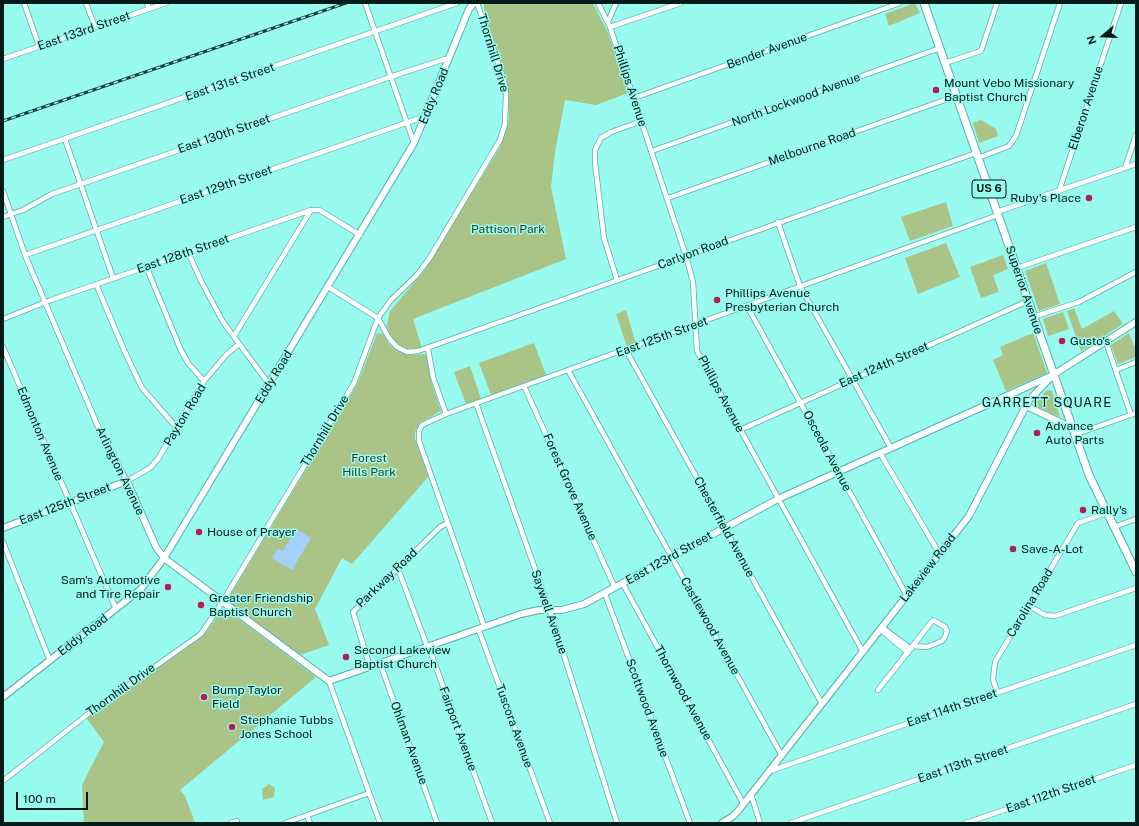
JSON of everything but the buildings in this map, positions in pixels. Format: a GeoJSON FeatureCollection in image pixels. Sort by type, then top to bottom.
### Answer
{"type":"FeatureCollection","features":[{"type":"Feature","properties":{"kind":"main road","name":"Superior Avenue"},"geometry":{"type":"LineString","coordinates":[[924,3],[1073,432],[1094,487],[1136,572]]}},
{"type":"Feature","properties":{"kind":"street"},"geometry":{"type":"LineString","coordinates":[[24,3],[39,46]]}},
{"type":"Feature","properties":{"kind":"street"},"geometry":{"type":"LineString","coordinates":[[86,3],[95,27]]}},
{"type":"Feature","properties":{"kind":"street"},"geometry":{"type":"LineString","coordinates":[[147,3],[149,9]]}},
{"type":"Feature","properties":{"kind":"street","name":"East 133rd Street"},"geometry":{"type":"LineString","coordinates":[[3,59],[166,3]]}},
{"type":"Feature","properties":{"kind":"street"},"geometry":{"type":"LineString","coordinates":[[365,3],[414,143]]}},
{"type":"Feature","properties":{"kind":"street","name":"East 131st Street"},"geometry":{"type":"LineString","coordinates":[[3,160],[457,3]]}},
{"type":"Feature","properties":{"kind":"street","name":"Eddy Road"},"geometry":{"type":"LineString","coordinates":[[3,697],[141,589],[164,558],[360,235],[414,143],[448,59],[474,3]]}},
{"type":"Feature","properties":{"kind":"street","name":"Thornhill Drive"},"geometry":{"type":"LineString","coordinates":[[3,781],[88,714],[201,634],[223,601],[354,383],[378,318],[391,300],[416,276],[425,264],[496,148],[503,132],[506,112],[506,94],[501,73],[477,3]]}},
{"type":"Feature","properties":{"kind":"street","name":"Phillips Avenue"},"geometry":{"type":"LineString","coordinates":[[598,3],[610,27],[686,256],[693,282],[697,351],[864,652]]}},
{"type":"Feature","properties":{"kind":"street"},"geometry":{"type":"LineString","coordinates":[[608,22],[616,3]]}},
{"type":"Feature","properties":{"kind":"street"},"geometry":{"type":"LineString","coordinates":[[610,27],[681,3]]}},
{"type":"Feature","properties":{"kind":"street","name":"Bender Avenue"},"geometry":{"type":"LineString","coordinates":[[634,98],[900,3]]}},
{"type":"Feature","properties":{"kind":"street"},"geometry":{"type":"LineString","coordinates":[[945,64],[981,51],[997,3]]}},
{"type":"Feature","properties":{"kind":"street","name":"Carlyon Road"},"geometry":{"type":"LineString","coordinates":[[378,318],[393,344],[402,350],[411,352],[428,349],[778,222],[1009,146],[1016,136],[1060,3]]}},
{"type":"Feature","properties":{"kind":"street","name":"Elberon Avenue"},"geometry":{"type":"LineString","coordinates":[[1059,191],[1121,3]]}},
{"type":"Feature","properties":{"kind":"street","name":"North Lockwood Avenue"},"geometry":{"type":"LineString","coordinates":[[652,151],[940,48]]}},
{"type":"Feature","properties":{"kind":"street","name":"East 130th Street"},"geometry":{"type":"LineString","coordinates":[[3,217],[23,210],[52,194],[391,77],[448,59]]}},
{"type":"Feature","properties":{"kind":"street","name":"Melbourne Road"},"geometry":{"type":"LineString","coordinates":[[668,198],[956,96]]}},
{"type":"Feature","properties":{"kind":"street","name":"East 129th Street"},"geometry":{"type":"LineString","coordinates":[[26,255],[426,116]]}},
{"type":"Feature","properties":{"kind":"street"},"geometry":{"type":"LineString","coordinates":[[617,280],[604,238],[595,150],[601,138],[611,132],[642,121]]}},
{"type":"Feature","properties":{"kind":"street"},"geometry":{"type":"LineString","coordinates":[[1125,168],[1136,135]]}},
{"type":"Feature","properties":{"kind":"street"},"geometry":{"type":"LineString","coordinates":[[65,139],[113,278]]}},
{"type":"Feature","properties":{"kind":"street","name":"East 125th Street"},"geometry":{"type":"LineString","coordinates":[[419,431],[427,422],[446,414],[696,325],[1136,164]]}},
{"type":"Feature","properties":{"kind":"street","name":"Arlington Avenue"},"geometry":{"type":"LineString","coordinates":[[3,191],[26,255],[99,429],[127,481],[156,547],[164,558],[329,681]]}},
{"type":"Feature","properties":{"kind":"street"},"geometry":{"type":"LineString","coordinates":[[234,336],[311,210],[323,212],[360,235]]}},
{"type":"Feature","properties":{"kind":"street","name":"East 128th Street"},"geometry":{"type":"LineString","coordinates":[[3,319],[45,302],[146,266],[311,210]]}},
{"type":"Feature","properties":{"kind":"street"},"geometry":{"type":"LineString","coordinates":[[778,222],[800,286],[891,448]]}},
{"type":"Feature","properties":{"kind":"street"},"geometry":{"type":"LineString","coordinates":[[1017,268],[1136,227]]}},
{"type":"Feature","properties":{"kind":"street"},"geometry":{"type":"LineString","coordinates":[[188,252],[201,281],[223,322],[269,384]]}},
{"type":"Feature","properties":{"kind":"street"},"geometry":{"type":"LineString","coordinates":[[146,266],[180,348],[188,363],[204,381]]}},
{"type":"Feature","properties":{"kind":"street"},"geometry":{"type":"LineString","coordinates":[[1034,317],[1079,302],[1136,272]]}},
{"type":"Feature","properties":{"kind":"street"},"geometry":{"type":"LineString","coordinates":[[96,284],[142,388],[177,428]]}},
{"type":"Feature","properties":{"kind":"street"},"geometry":{"type":"LineString","coordinates":[[328,287],[378,318]]}},
{"type":"Feature","properties":{"kind":"street","name":"East 124th Street"},"geometry":{"type":"LineString","coordinates":[[740,430],[800,401],[1028,301]]}},
{"type":"Feature","properties":{"kind":"street","name":"Osceola Avenue"},"geometry":{"type":"LineString","coordinates":[[747,306],[907,596]]}},
{"type":"Feature","properties":{"kind":"street","name":"Lakeview Road"},"geometry":{"type":"LineString","coordinates":[[722,823],[732,818],[782,756],[969,516],[1024,406],[1054,375],[1136,322]]}},
{"type":"Feature","properties":{"kind":"street"},"geometry":{"type":"LineString","coordinates":[[997,400],[1008,398],[1073,432],[1134,414],[1106,342]]}},
{"type":"Feature","properties":{"kind":"street","name":"Payton Road"},"geometry":{"type":"LineString","coordinates":[[127,481],[150,468],[158,459],[204,381],[227,354],[239,344]]}},
{"type":"Feature","properties":{"kind":"street","name":"Edmonton Avenue"},"geometry":{"type":"LineString","coordinates":[[3,347],[116,609]]}},
{"type":"Feature","properties":{"kind":"street"},"geometry":{"type":"LineString","coordinates":[[428,349],[433,377],[446,414]]}},
{"type":"Feature","properties":{"kind":"street","name":"Chesterfield Avenue"},"geometry":{"type":"LineString","coordinates":[[626,350],[822,704]]}},
{"type":"Feature","properties":{"kind":"street"},"geometry":{"type":"LineString","coordinates":[[1116,370],[1136,362]]}},
{"type":"Feature","properties":{"kind":"street","name":"Castlewood Avenue"},"geometry":{"type":"LineString","coordinates":[[568,370],[782,756]]}},
{"type":"Feature","properties":{"kind":"street","name":"East 123rd Street"},"geometry":{"type":"LineString","coordinates":[[329,681],[521,614],[539,610],[550,611],[572,608],[623,584],[778,499],[1054,375]]}},
{"type":"Feature","properties":{"kind":"street","name":"Forest Grove Avenue"},"geometry":{"type":"LineString","coordinates":[[524,386],[615,588]]}},
{"type":"Feature","properties":{"kind":"street","name":"Saywell Avenue"},"geometry":{"type":"LineString","coordinates":[[476,403],[550,611],[618,823]]}},
{"type":"Feature","properties":{"kind":"street","name":"Tuscora Avenue"},"geometry":{"type":"LineString","coordinates":[[419,431],[419,441],[448,523],[481,627],[550,823]]}},
{"type":"Feature","properties":{"kind":"street"},"geometry":{"type":"LineString","coordinates":[[880,453],[940,552]]}},
{"type":"Feature","properties":{"kind":"street","name":"East 125th Street"},"geometry":{"type":"LineString","coordinates":[[3,528],[127,481]]}},
{"type":"Feature","properties":{"kind":"street","name":"Carolina Road"},"geometry":{"type":"LineString","coordinates":[[997,692],[992,679],[995,662],[1030,606],[1078,522],[1107,513]]}},
{"type":"Feature","properties":{"kind":"street"},"geometry":{"type":"LineString","coordinates":[[1114,527],[1136,519]]}},
{"type":"Feature","properties":{"kind":"street","name":"Parkway Road"},"geometry":{"type":"LineString","coordinates":[[370,667],[352,612],[440,527],[448,523]]}},
{"type":"Feature","properties":{"kind":"street"},"geometry":{"type":"LineString","coordinates":[[3,542],[50,661]]}},
{"type":"Feature","properties":{"kind":"street","name":"Fairport Avenue"},"geometry":{"type":"LineString","coordinates":[[397,569],[427,646],[430,650],[492,823]]}},
{"type":"Feature","properties":{"kind":"street","name":"Thornwood Avenue"},"geometry":{"type":"LineString","coordinates":[[623,584],[744,803]]}},
{"type":"Feature","properties":{"kind":"street"},"geometry":{"type":"LineString","coordinates":[[1030,606],[1045,615],[1055,616],[1136,588]]}},
{"type":"Feature","properties":{"kind":"street","name":"Scottwood Avenue"},"geometry":{"type":"LineString","coordinates":[[604,594],[690,823]]}},
{"type":"Feature","properties":{"kind":"street"},"geometry":{"type":"LineString","coordinates":[[878,690],[911,649],[933,620],[945,627],[947,631],[946,637],[942,641],[927,647],[911,649],[882,629]]}},
{"type":"Feature","properties":{"kind":"street","name":"East 114th Street"},"geometry":{"type":"LineString","coordinates":[[768,772],[1136,645]]}},
{"type":"Feature","properties":{"kind":"street","name":"Ohlman Avenue"},"geometry":{"type":"LineString","coordinates":[[380,663],[437,823]]}},
{"type":"Feature","properties":{"kind":"street"},"geometry":{"type":"LineString","coordinates":[[329,681],[380,823]]}},
{"type":"Feature","properties":{"kind":"street","name":"East 113th Street"},"geometry":{"type":"LineString","coordinates":[[791,823],[1136,704]]}},
{"type":"Feature","properties":{"kind":"street","name":"East 112th Street"},"geometry":{"type":"LineString","coordinates":[[966,823],[1136,765]]}},
{"type":"Feature","properties":{"kind":"street"},"geometry":{"type":"LineString","coordinates":[[285,823],[369,793]]}},
{"type":"Feature","properties":{"kind":"street"},"geometry":{"type":"LineString","coordinates":[[751,794],[760,823]]}},
{"type":"Feature","properties":{"kind":"street"},"geometry":{"type":"LineString","coordinates":[[307,815],[310,823]]}},
{"type":"Feature","properties":{"kind":"green space","name":"Pattison Park"},"geometry":{"type":"Polygon","coordinates":[[[484,3],[593,3],[609,35],[628,93],[596,105],[565,100],[555,152],[551,187],[566,259],[413,319],[422,348],[407,349],[396,343],[389,335],[387,325],[390,311],[424,271],[500,147],[509,118],[507,82],[484,10],[484,3]]]}},
{"type":"Feature","properties":{"kind":"green space"},"geometry":{"type":"Polygon","coordinates":[[[915,3],[920,13],[889,26],[885,14],[915,3]]]}},
{"type":"Feature","properties":{"kind":"green space"},"geometry":{"type":"Polygon","coordinates":[[[981,120],[996,129],[998,136],[979,143],[973,123],[981,120]]]}},
{"type":"Feature","properties":{"kind":"green space"},"geometry":{"type":"Polygon","coordinates":[[[946,202],[953,226],[910,241],[901,217],[946,202]]]}},
{"type":"Feature","properties":{"kind":"green space"},"geometry":{"type":"Polygon","coordinates":[[[946,243],[960,277],[918,294],[905,258],[946,243]]]}},
{"type":"Feature","properties":{"kind":"green space"},"geometry":{"type":"Polygon","coordinates":[[[1003,255],[1008,269],[993,275],[999,292],[981,298],[970,267],[1003,255]]]}},
{"type":"Feature","properties":{"kind":"green space"},"geometry":{"type":"Polygon","coordinates":[[[1046,263],[1060,304],[1039,311],[1025,271],[1046,263]]]}},
{"type":"Feature","properties":{"kind":"green space"},"geometry":{"type":"Polygon","coordinates":[[[1074,308],[1082,329],[1114,311],[1123,324],[1081,351],[1067,311],[1074,308]]]}},
{"type":"Feature","properties":{"kind":"green space"},"geometry":{"type":"Polygon","coordinates":[[[626,310],[636,344],[627,347],[616,314],[626,310]]]}},
{"type":"Feature","properties":{"kind":"green space"},"geometry":{"type":"Polygon","coordinates":[[[1063,312],[1069,329],[1048,336],[1043,319],[1063,312]]]}},
{"type":"Feature","properties":{"kind":"green space","name":"Forest Hills Park"},"geometry":{"type":"Polygon","coordinates":[[[377,333],[383,334],[390,345],[402,353],[409,355],[426,354],[432,384],[441,411],[420,423],[415,432],[415,439],[429,476],[352,564],[342,558],[315,609],[329,645],[300,655],[233,605],[229,597],[358,383],[377,333]]]}},
{"type":"Feature","properties":{"kind":"green space"},"geometry":{"type":"Polygon","coordinates":[[[1033,333],[1047,373],[1006,391],[993,360],[1003,355],[1000,347],[1033,333]]]}},
{"type":"Feature","properties":{"kind":"green space"},"geometry":{"type":"Polygon","coordinates":[[[1129,333],[1134,346],[1136,345],[1136,357],[1118,364],[1111,345],[1129,333]]]}},
{"type":"Feature","properties":{"kind":"green space"},"geometry":{"type":"Polygon","coordinates":[[[534,343],[546,375],[491,395],[479,363],[534,343]]]}},
{"type":"Feature","properties":{"kind":"green space"},"geometry":{"type":"Polygon","coordinates":[[[470,366],[481,399],[466,404],[454,372],[470,366]]]}},
{"type":"Feature","properties":{"kind":"green space"},"geometry":{"type":"Polygon","coordinates":[[[1047,390],[1052,391],[1060,417],[1033,405],[1047,390]]]}},
{"type":"Feature","properties":{"kind":"green space","name":"Bump Taylor Field"},"geometry":{"type":"Polygon","coordinates":[[[224,611],[228,611],[316,677],[180,790],[185,796],[195,823],[84,823],[82,785],[104,742],[85,716],[102,704],[104,706],[195,642],[207,631],[219,614],[224,611]]]}},
{"type":"Feature","properties":{"kind":"green space"},"geometry":{"type":"Polygon","coordinates":[[[269,784],[275,788],[274,797],[263,800],[262,789],[269,784]]]}},
{"type":"Feature","properties":{"kind":"water"},"geometry":{"type":"Polygon","coordinates":[[[296,529],[311,538],[292,570],[272,558],[278,548],[283,551],[296,529]]]}},
{"type":"Feature","properties":{"kind":"railway"},"geometry":{"type":"LineString","coordinates":[[3,121],[346,3]]}},
{"type":"Feature","properties":{"kind":"place","name":"Mount Vebo Missionary Baptist Church"},"geometry":{"type":"Point","coordinates":[936,90]}},
{"type":"Feature","properties":{"kind":"place","name":"Ruby's Place"},"geometry":{"type":"Point","coordinates":[1089,198]}},
{"type":"Feature","properties":{"kind":"place","name":"Phillips Avenue Presbyterian Church"},"geometry":{"type":"Point","coordinates":[717,300]}},
{"type":"Feature","properties":{"kind":"place","name":"Gusto's"},"geometry":{"type":"Point","coordinates":[1062,341]}},
{"type":"Feature","properties":{"kind":"place","name":"Advance Auto Parts"},"geometry":{"type":"Point","coordinates":[1037,433]}},
{"type":"Feature","properties":{"kind":"place","name":"Rally's"},"geometry":{"type":"Point","coordinates":[1083,510]}},
{"type":"Feature","properties":{"kind":"place","name":"House of Prayer"},"geometry":{"type":"Point","coordinates":[199,532]}},
{"type":"Feature","properties":{"kind":"place","name":"Save-A-Lot"},"geometry":{"type":"Point","coordinates":[1013,549]}},
{"type":"Feature","properties":{"kind":"place","name":"Sam's Automotive and Tire Repair"},"geometry":{"type":"Point","coordinates":[168,587]}},
{"type":"Feature","properties":{"kind":"place","name":"Greater Friendship Baptist Church"},"geometry":{"type":"Point","coordinates":[201,605]}},
{"type":"Feature","properties":{"kind":"place","name":"Second Lakeview Baptist Church"},"geometry":{"type":"Point","coordinates":[346,657]}},
{"type":"Feature","properties":{"kind":"place","name":"Bump Taylor Field"},"geometry":{"type":"Point","coordinates":[204,697]}},
{"type":"Feature","properties":{"kind":"place","name":"Stephanie Tubbs Jones School"},"geometry":{"type":"Point","coordinates":[232,727]}},
{"type":"Feature","properties":{"kind":"district","name":"GARRETT SQUARE"},"geometry":{"type":"Point","coordinates":[1047,403]}}]}
